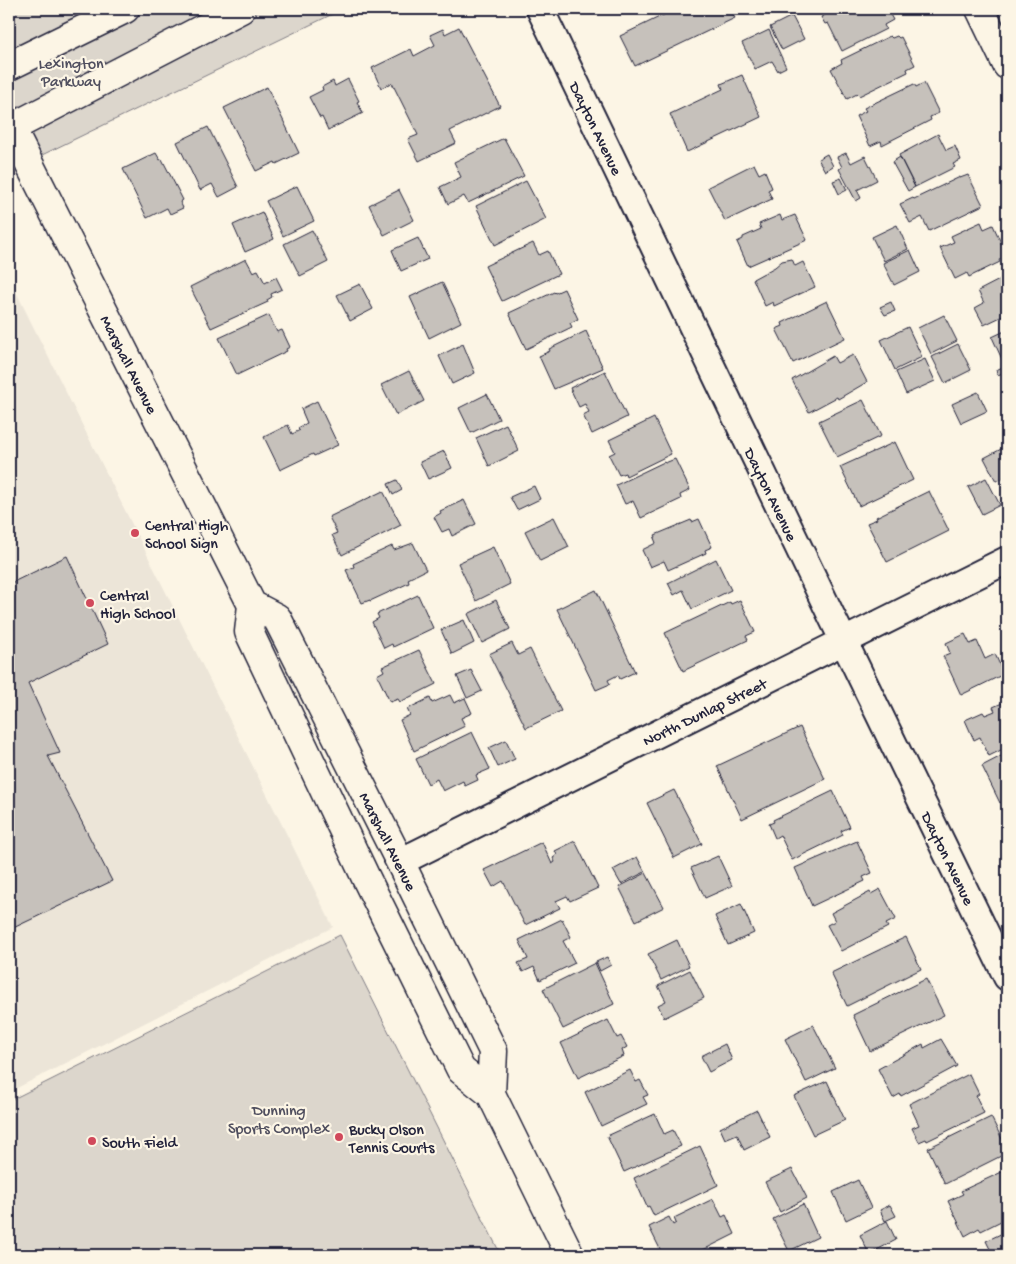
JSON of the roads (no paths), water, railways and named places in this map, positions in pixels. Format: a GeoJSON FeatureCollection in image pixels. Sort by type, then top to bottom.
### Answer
{"type":"FeatureCollection","features":[{"type":"Feature","properties":{"kind":"street"},"geometry":{"type":"LineString","coordinates":[[9,66],[125,9]]}},
{"type":"Feature","properties":{"kind":"street"},"geometry":{"type":"LineString","coordinates":[[10,127],[241,9]]}},
{"type":"Feature","properties":{"kind":"street","name":"Dayton Avenue"},"geometry":{"type":"LineString","coordinates":[[540,9],[1007,977]]}},
{"type":"Feature","properties":{"kind":"street"},"geometry":{"type":"LineString","coordinates":[[980,9],[1007,65]]}},
{"type":"Feature","properties":{"kind":"street","name":"Marshall Avenue"},"geometry":{"type":"LineString","coordinates":[[10,127],[252,605],[249,632],[366,878],[461,1070],[491,1094],[570,1255]]}},
{"type":"Feature","properties":{"kind":"street","name":"North Dunlap Street"},"geometry":{"type":"LineString","coordinates":[[400,862],[1007,560]]}},
{"type":"Feature","properties":{"kind":"street","name":"Marshall Avenue"},"geometry":{"type":"LineString","coordinates":[[252,605],[277,618],[493,1051],[491,1094]]}},
{"type":"Feature","properties":{"kind":"place","name":"Central High School Sign"},"geometry":{"type":"Point","coordinates":[135,533]}},
{"type":"Feature","properties":{"kind":"place","name":"Central High School"},"geometry":{"type":"Point","coordinates":[90,603]}},
{"type":"Feature","properties":{"kind":"place","name":"Bucky Olson Tennis Courts"},"geometry":{"type":"Point","coordinates":[339,1137]}},
{"type":"Feature","properties":{"kind":"place","name":"South Field"},"geometry":{"type":"Point","coordinates":[92,1141]}},
{"type":"Feature","properties":{"kind":"park label","name":"Lexington Parkway"},"geometry":{"type":"Point","coordinates":[71,71]}},
{"type":"Feature","properties":{"kind":"park label","name":"Dunning Sports Complex"},"geometry":{"type":"Point","coordinates":[279,1118]}}]}
